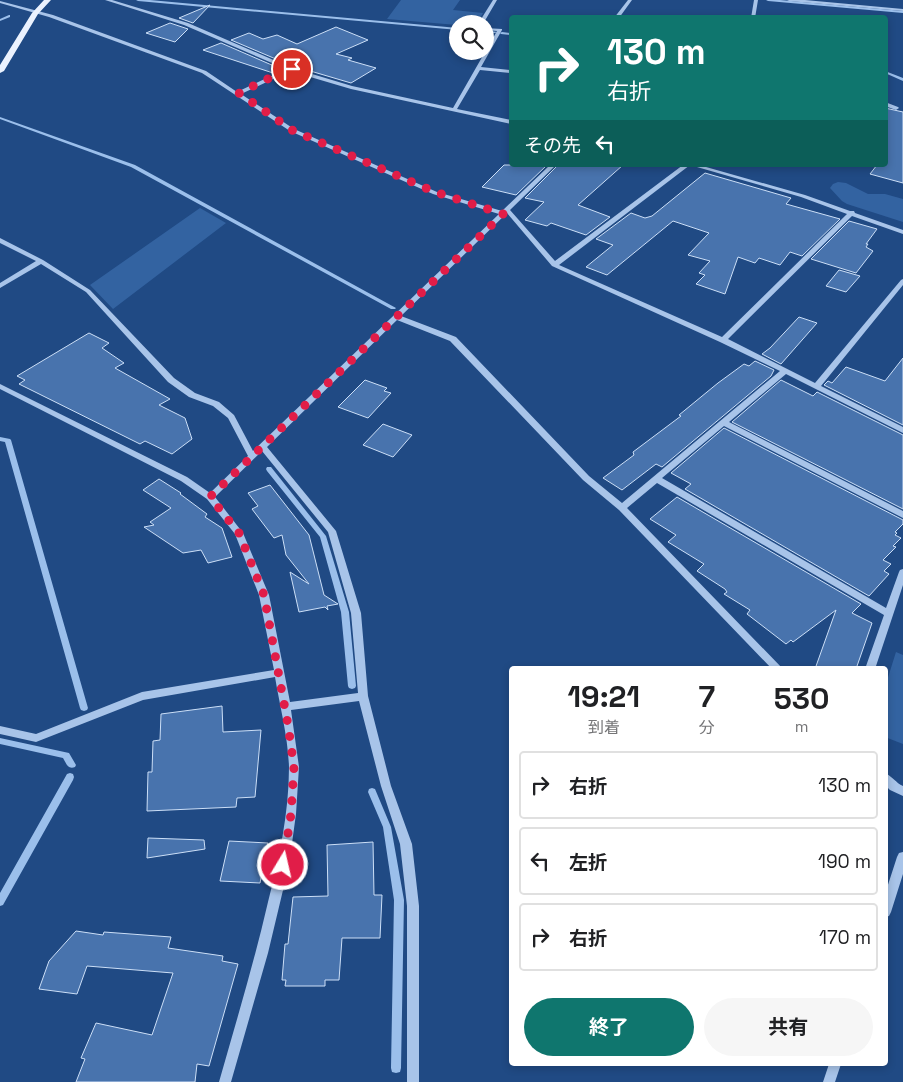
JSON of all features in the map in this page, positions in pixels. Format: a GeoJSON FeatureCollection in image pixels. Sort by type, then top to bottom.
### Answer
{"type":"FeatureCollection","features":[{"type":"Feature","properties":{"kind":"main road"},"geometry":{"type":"LineString","coordinates":[[0,70],[35,13],[48,0]]}},
{"type":"Feature","properties":{"kind":"street"},"geometry":{"type":"LineString","coordinates":[[108,0],[186,24],[290,68],[351,87],[509,122]]}},
{"type":"Feature","properties":{"kind":"street"},"geometry":{"type":"LineString","coordinates":[[486,15],[495,0]]}},
{"type":"Feature","properties":{"kind":"street"},"geometry":{"type":"LineString","coordinates":[[618,15],[630,0]]}},
{"type":"Feature","properties":{"kind":"street"},"geometry":{"type":"LineString","coordinates":[[754,15],[756,0]]}},
{"type":"Feature","properties":{"kind":"street"},"geometry":{"type":"LineString","coordinates":[[789,0],[903,10]]}},
{"type":"Feature","properties":{"kind":"street"},"geometry":{"type":"LineString","coordinates":[[0,2],[51,16],[204,72],[239,93],[292,130],[435,192],[505,212],[554,265],[723,340],[903,430]]}},
{"type":"Feature","properties":{"kind":"street"},"geometry":{"type":"LineString","coordinates":[[494,30],[500,30],[494,40]]}},
{"type":"Feature","properties":{"kind":"street"},"geometry":{"type":"LineString","coordinates":[[454,110],[483,60]]}},
{"type":"Feature","properties":{"kind":"street"},"geometry":{"type":"LineString","coordinates":[[239,93],[290,68]]}},
{"type":"Feature","properties":{"kind":"street"},"geometry":{"type":"LineString","coordinates":[[478,68],[509,72]]}},
{"type":"Feature","properties":{"kind":"street"},"geometry":{"type":"LineString","coordinates":[[888,105],[896,108]]}},
{"type":"Feature","properties":{"kind":"street"},"geometry":{"type":"LineString","coordinates":[[210,497],[551,167]]}},
{"type":"Feature","properties":{"kind":"street"},"geometry":{"type":"LineString","coordinates":[[554,265],[684,167]]}},
{"type":"Feature","properties":{"kind":"street"},"geometry":{"type":"LineString","coordinates":[[699,167],[803,196],[852,212],[903,232]]}},
{"type":"Feature","properties":{"kind":"street"},"geometry":{"type":"LineString","coordinates":[[723,340],[852,212]]}},
{"type":"Feature","properties":{"kind":"street"},"geometry":{"type":"LineString","coordinates":[[0,240],[41,261],[88,291],[171,380],[192,395],[216,404],[231,416],[252,456]]}},
{"type":"Feature","properties":{"kind":"street"},"geometry":{"type":"LineString","coordinates":[[0,286],[41,261]]}},
{"type":"Feature","properties":{"kind":"street"},"geometry":{"type":"LineString","coordinates":[[816,387],[903,281]]}},
{"type":"Feature","properties":{"kind":"street"},"geometry":{"type":"LineString","coordinates":[[396,317],[453,340],[586,478],[622,508],[775,666]]}},
{"type":"Feature","properties":{"kind":"street"},"geometry":{"type":"LineString","coordinates":[[622,508],[785,372]]}},
{"type":"Feature","properties":{"kind":"street"},"geometry":{"type":"LineString","coordinates":[[0,386],[184,478],[210,497],[239,533],[264,595],[294,767],[291,814],[283,865],[262,953],[225,1082]]}},
{"type":"Feature","properties":{"kind":"street"},"geometry":{"type":"LineString","coordinates":[[724,423],[903,516]]}},
{"type":"Feature","properties":{"kind":"street"},"geometry":{"type":"LineString","coordinates":[[262,446],[332,531],[356,612],[363,696],[386,786],[406,844],[413,906],[413,1082]]}},
{"type":"Feature","properties":{"kind":"street"},"geometry":{"type":"LineString","coordinates":[[657,479],[889,614]]}},
{"type":"Feature","properties":{"kind":"street"},"geometry":{"type":"LineString","coordinates":[[871,666],[903,572]]}},
{"type":"Feature","properties":{"kind":"street"},"geometry":{"type":"LineString","coordinates":[[0,730],[36,738],[142,696],[278,673]]}},
{"type":"Feature","properties":{"kind":"street"},"geometry":{"type":"LineString","coordinates":[[285,707],[363,696]]}},
{"type":"Feature","properties":{"kind":"street"},"geometry":{"type":"LineString","coordinates":[[888,781],[894,787],[903,791]]}},
{"type":"Feature","properties":{"kind":"street"},"geometry":{"type":"LineString","coordinates":[[888,903],[903,857]]}},
{"type":"Feature","properties":{"kind":"street"},"geometry":{"type":"LineString","coordinates":[[829,1082],[834,1066]]}},
{"type":"Feature","properties":{"kind":"shaded area"},"geometry":{"type":"Polygon","coordinates":[[[401,0],[460,0],[453,10],[483,13],[482,15],[449,15],[449,24],[387,19],[401,0]]]}},
{"type":"Feature","properties":{"kind":"shaded area"},"geometry":{"type":"Polygon","coordinates":[[[838,182],[846,183],[868,194],[885,194],[903,199],[903,222],[842,201],[830,188],[838,182]]]}},
{"type":"Feature","properties":{"kind":"shaded area"},"geometry":{"type":"Polygon","coordinates":[[[200,208],[226,223],[113,309],[90,285],[200,208]]]}},
{"type":"Feature","properties":{"kind":"shaded area"},"geometry":{"type":"Polygon","coordinates":[[[896,652],[903,655],[903,744],[888,738],[888,677],[896,652]]]}},
{"type":"Feature","properties":{"kind":"building"},"geometry":{"type":"Polygon","coordinates":[[[210,5],[193,23],[179,18],[210,5]]]}},
{"type":"Feature","properties":{"kind":"building"},"geometry":{"type":"Polygon","coordinates":[[[170,23],[188,29],[175,42],[146,33],[170,23]]]}},
{"type":"Feature","properties":{"kind":"building"},"geometry":{"type":"Polygon","coordinates":[[[336,27],[368,40],[336,54],[352,58],[348,60],[376,68],[351,83],[290,65],[231,40],[249,33],[263,39],[277,35],[297,44],[336,27]]]}},
{"type":"Feature","properties":{"kind":"building"},"geometry":{"type":"Polygon","coordinates":[[[221,43],[281,69],[273,73],[203,50],[221,43]]]}},
{"type":"Feature","properties":{"kind":"building"},"geometry":{"type":"Polygon","coordinates":[[[888,109],[903,112],[903,183],[870,174],[875,167],[888,167],[888,109]]]}},
{"type":"Feature","properties":{"kind":"building"},"geometry":{"type":"Polygon","coordinates":[[[504,165],[509,165],[509,167],[545,167],[516,195],[482,187],[504,165]]]}},
{"type":"Feature","properties":{"kind":"building"},"geometry":{"type":"Polygon","coordinates":[[[556,167],[621,167],[578,205],[610,217],[586,235],[551,223],[547,226],[525,220],[544,202],[525,198],[556,167]]]}},
{"type":"Feature","properties":{"kind":"building"},"geometry":{"type":"Polygon","coordinates":[[[705,173],[791,198],[786,204],[840,219],[802,256],[790,252],[780,265],[759,258],[755,263],[738,257],[725,294],[696,284],[705,275],[699,273],[710,261],[688,255],[709,233],[673,221],[607,275],[586,267],[613,245],[596,239],[631,213],[645,218],[652,216],[705,173]]]}},
{"type":"Feature","properties":{"kind":"building"},"geometry":{"type":"Polygon","coordinates":[[[849,221],[877,229],[866,244],[868,244],[866,247],[873,251],[856,273],[811,259],[849,221]]]}},
{"type":"Feature","properties":{"kind":"building"},"geometry":{"type":"Polygon","coordinates":[[[839,270],[860,276],[846,292],[826,286],[839,270]]]}},
{"type":"Feature","properties":{"kind":"building"},"geometry":{"type":"Polygon","coordinates":[[[799,317],[817,323],[781,364],[762,354],[770,348],[799,317]]]}},
{"type":"Feature","properties":{"kind":"building"},"geometry":{"type":"Polygon","coordinates":[[[89,333],[109,343],[102,348],[124,363],[115,368],[170,399],[159,405],[185,418],[192,439],[172,454],[145,441],[140,444],[19,384],[25,380],[17,376],[89,333]]]}},
{"type":"Feature","properties":{"kind":"building"},"geometry":{"type":"Polygon","coordinates":[[[903,358],[903,425],[824,385],[828,381],[832,383],[846,367],[885,381],[903,358]]]}},
{"type":"Feature","properties":{"kind":"building"},"geometry":{"type":"Polygon","coordinates":[[[755,361],[774,370],[771,376],[662,467],[656,464],[622,490],[603,478],[634,455],[633,452],[681,416],[679,415],[718,383],[744,364],[749,366],[755,361]]]}},
{"type":"Feature","properties":{"kind":"building"},"geometry":{"type":"Polygon","coordinates":[[[365,380],[387,388],[384,391],[391,393],[368,418],[338,407],[365,380]]]}},
{"type":"Feature","properties":{"kind":"building"},"geometry":{"type":"Polygon","coordinates":[[[781,380],[813,396],[817,392],[903,435],[903,509],[732,422],[781,380]]]}},
{"type":"Feature","properties":{"kind":"building"},"geometry":{"type":"Polygon","coordinates":[[[383,424],[412,435],[393,457],[363,445],[383,424]]]}},
{"type":"Feature","properties":{"kind":"building"},"geometry":{"type":"Polygon","coordinates":[[[724,428],[903,520],[903,524],[895,532],[897,533],[895,535],[901,538],[893,546],[896,547],[883,560],[891,564],[884,571],[889,574],[869,596],[685,489],[691,484],[671,473],[724,428]]]}},
{"type":"Feature","properties":{"kind":"building"},"geometry":{"type":"Polygon","coordinates":[[[159,479],[181,493],[207,514],[205,517],[222,528],[232,557],[208,563],[201,550],[183,553],[144,527],[154,525],[150,522],[171,508],[143,490],[159,479]]]}},
{"type":"Feature","properties":{"kind":"building"},"geometry":{"type":"Polygon","coordinates":[[[270,485],[309,535],[324,595],[338,604],[327,606],[328,610],[325,607],[299,612],[290,572],[309,584],[286,555],[282,535],[274,538],[252,509],[258,506],[248,493],[270,485]]]}},
{"type":"Feature","properties":{"kind":"building"},"geometry":{"type":"Polygon","coordinates":[[[677,497],[861,604],[852,613],[872,623],[857,666],[816,666],[836,610],[793,642],[791,640],[786,644],[747,614],[750,610],[724,594],[727,592],[725,589],[697,571],[704,564],[668,542],[676,535],[650,519],[677,497]]]}},
{"type":"Feature","properties":{"kind":"building"},"geometry":{"type":"Polygon","coordinates":[[[222,706],[223,732],[261,730],[255,797],[237,798],[236,807],[147,811],[148,772],[152,772],[153,741],[160,740],[161,714],[222,706]]]}},
{"type":"Feature","properties":{"kind":"building"},"geometry":{"type":"Polygon","coordinates":[[[148,838],[204,840],[205,849],[147,858],[148,838]]]}},
{"type":"Feature","properties":{"kind":"building"},"geometry":{"type":"Polygon","coordinates":[[[229,841],[268,843],[260,883],[220,881],[229,841]]]}},
{"type":"Feature","properties":{"kind":"building"},"geometry":{"type":"Polygon","coordinates":[[[373,842],[374,895],[382,895],[380,938],[342,938],[339,980],[325,980],[325,986],[285,986],[286,980],[282,980],[285,944],[288,944],[293,897],[328,896],[327,845],[373,842]]]}},
{"type":"Feature","properties":{"kind":"building"},"geometry":{"type":"Polygon","coordinates":[[[76,931],[103,935],[104,932],[171,937],[168,948],[223,956],[222,961],[238,964],[209,1066],[197,1064],[195,1082],[76,1082],[85,1059],[81,1058],[96,1023],[152,1035],[173,973],[87,966],[77,994],[39,989],[49,961],[76,931]]]}},
{"type":"Feature","properties":{"kind":"waterway"},"geometry":{"type":"LineString","coordinates":[[138,0],[449,28]]}},
{"type":"Feature","properties":{"kind":"waterway"},"geometry":{"type":"LineString","coordinates":[[768,0],[903,12]]}},
{"type":"Feature","properties":{"kind":"waterway"},"geometry":{"type":"LineString","coordinates":[[0,20],[9,16]]}},
{"type":"Feature","properties":{"kind":"waterway"},"geometry":{"type":"LineString","coordinates":[[502,33],[509,34]]}},
{"type":"Feature","properties":{"kind":"waterway"},"geometry":{"type":"LineString","coordinates":[[888,73],[903,80]]}},
{"type":"Feature","properties":{"kind":"waterway"},"geometry":{"type":"LineString","coordinates":[[0,118],[133,166],[393,308]]}},
{"type":"Feature","properties":{"kind":"waterway"},"geometry":{"type":"LineString","coordinates":[[0,439],[8,440],[84,708]]}},
{"type":"Feature","properties":{"kind":"waterway"},"geometry":{"type":"LineString","coordinates":[[269,469],[323,536],[345,612],[352,686]]}},
{"type":"Feature","properties":{"kind":"waterway"},"geometry":{"type":"LineString","coordinates":[[0,741],[66,755],[72,765]]}},
{"type":"Feature","properties":{"kind":"waterway"},"geometry":{"type":"LineString","coordinates":[[0,902],[70,777]]}},
{"type":"Feature","properties":{"kind":"waterway"},"geometry":{"type":"LineString","coordinates":[[372,792],[387,827],[399,900],[396,1068]]}},
{"type":"Feature","properties":{"kind":"route"},"geometry":{"type":"LineString","coordinates":[[283,865],[291,814],[294,767],[264,595],[239,533],[210,497],[503,214],[435,192],[292,130],[239,93],[290,68],[292,69]]}}]}
